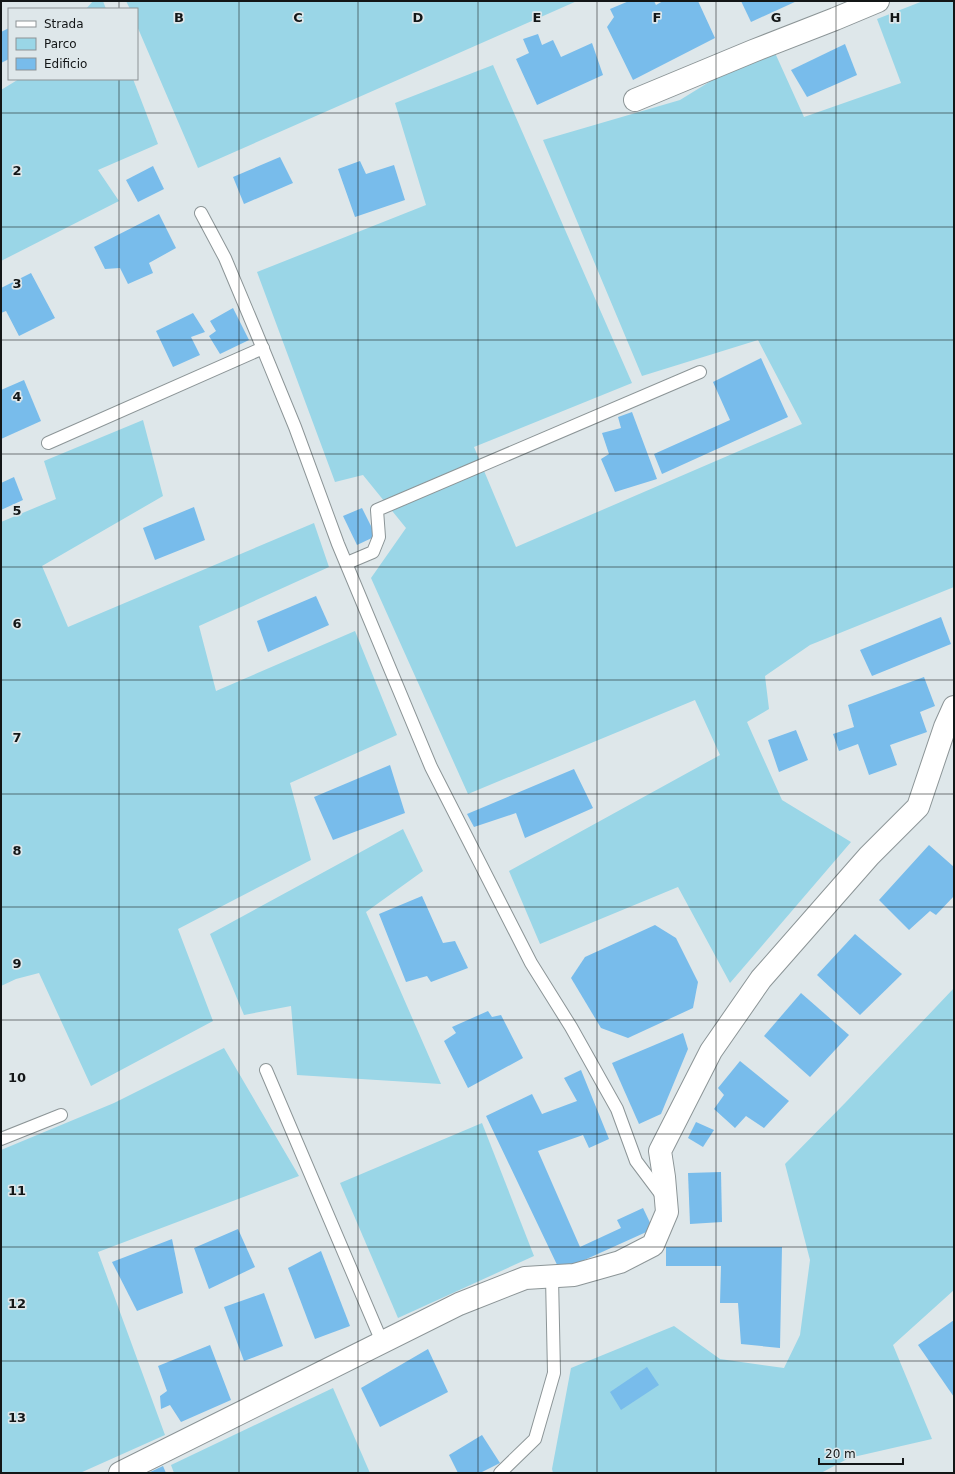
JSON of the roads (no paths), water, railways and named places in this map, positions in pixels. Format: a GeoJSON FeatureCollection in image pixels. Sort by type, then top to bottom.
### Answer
{"type":"FeatureCollection","features":[{"type":"Feature","properties":{"kind":"street"},"geometry":{"type":"LineString","coordinates":[[635,100],[878,1]]}},
{"type":"Feature","properties":{"kind":"street"},"geometry":{"type":"LineString","coordinates":[[120,1473],[458,1304],[525,1278],[574,1275],[620,1262],[653,1246],[667,1212],[660,1151],[711,1052],[761,979],[869,856],[918,808],[945,727],[954,706]]}},
{"type":"Feature","properties":{"kind":"lane"},"geometry":{"type":"LineString","coordinates":[[201,213],[225,258],[263,348],[347,564],[431,767],[531,963],[571,1027],[617,1109],[636,1161],[666,1201]]}},
{"type":"Feature","properties":{"kind":"lane"},"geometry":{"type":"LineString","coordinates":[[48,443],[263,348]]}},
{"type":"Feature","properties":{"kind":"lane"},"geometry":{"type":"LineString","coordinates":[[347,564],[373,552],[380,537],[377,510],[700,372]]}},
{"type":"Feature","properties":{"kind":"lane"},"geometry":{"type":"LineString","coordinates":[[266,1070],[382,1342]]}},
{"type":"Feature","properties":{"kind":"lane"},"geometry":{"type":"LineString","coordinates":[[1,1139],[61,1115]]}},
{"type":"Feature","properties":{"kind":"lane"},"geometry":{"type":"LineString","coordinates":[[500,1473],[535,1440],[554,1373],[552,1277]]}}]}
